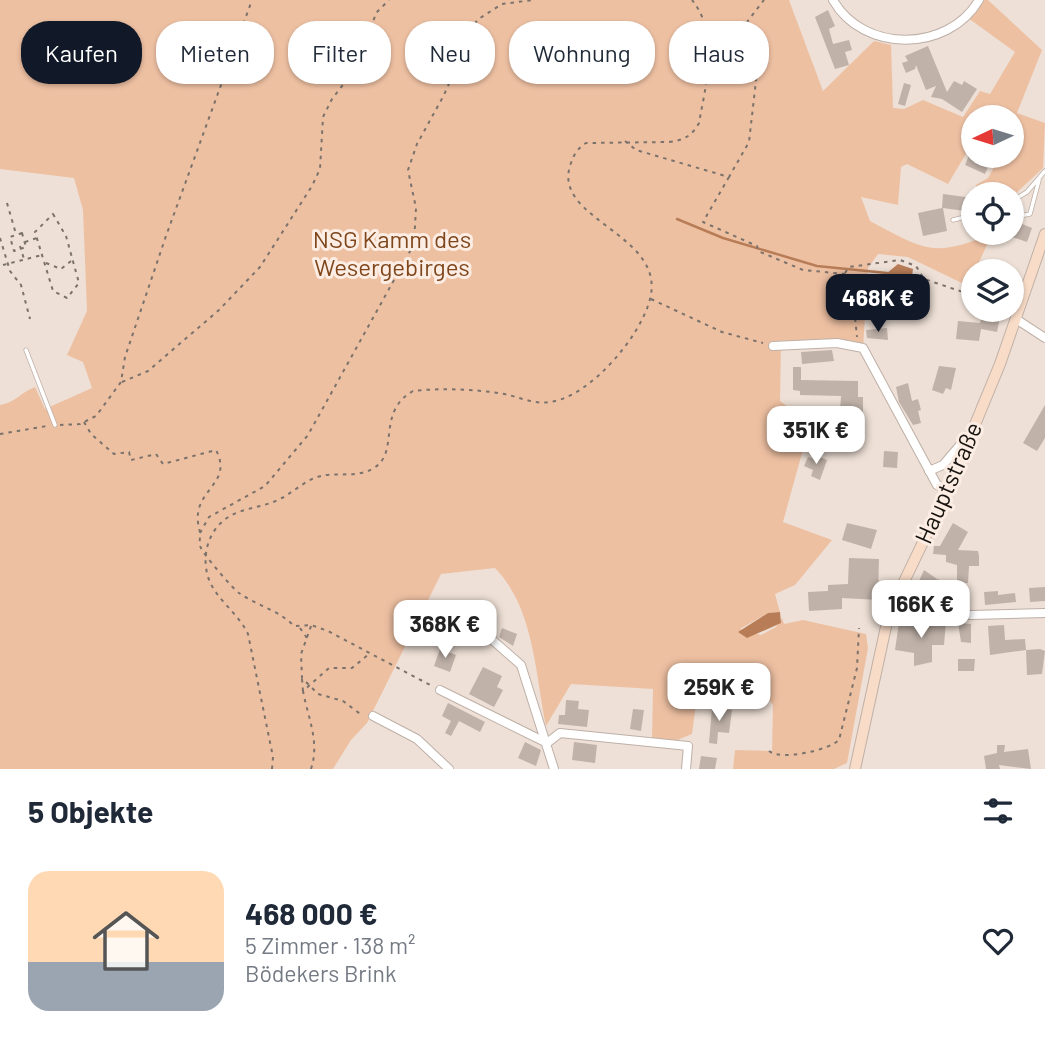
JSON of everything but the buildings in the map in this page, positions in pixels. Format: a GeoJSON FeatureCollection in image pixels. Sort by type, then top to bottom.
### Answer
{"type":"FeatureCollection","features":[{"type":"Feature","properties":{"kind":"main road","name":"Hauptstraße"},"geometry":{"type":"LineString","coordinates":[[1024,296],[1045,234]]}},
{"type":"Feature","properties":{"kind":"main road","name":"Hauptstraße"},"geometry":{"type":"LineString","coordinates":[[855,769],[890,610],[947,490],[1015,322]]}},
{"type":"Feature","properties":{"kind":"street"},"geometry":{"type":"LineString","coordinates":[[833,0],[844,17],[858,29],[875,35],[917,40],[935,37],[950,29],[964,19],[979,0]]}},
{"type":"Feature","properties":{"kind":"street"},"geometry":{"type":"LineString","coordinates":[[1021,322],[1045,338]]}},
{"type":"Feature","properties":{"kind":"street"},"geometry":{"type":"LineString","coordinates":[[773,346],[837,343],[858,346],[867,353],[899,418],[937,485],[947,490]]}},
{"type":"Feature","properties":{"kind":"street"},"geometry":{"type":"LineString","coordinates":[[929,471],[943,465],[973,430]]}},
{"type":"Feature","properties":{"kind":"street"},"geometry":{"type":"LineString","coordinates":[[890,610],[972,615],[1045,613]]}},
{"type":"Feature","properties":{"kind":"street"},"geometry":{"type":"LineString","coordinates":[[481,630],[521,665],[554,769]]}},
{"type":"Feature","properties":{"kind":"street"},"geometry":{"type":"LineString","coordinates":[[440,690],[547,743]]}},
{"type":"Feature","properties":{"kind":"street"},"geometry":{"type":"LineString","coordinates":[[373,716],[417,738],[449,769]]}},
{"type":"Feature","properties":{"kind":"street"},"geometry":{"type":"LineString","coordinates":[[547,743],[560,733],[688,746],[686,769]]}},
{"type":"Feature","properties":{"kind":"lane"},"geometry":{"type":"LineString","coordinates":[[1024,192],[1039,180],[1045,171]]}},
{"type":"Feature","properties":{"kind":"lane"},"geometry":{"type":"LineString","coordinates":[[1024,215],[1030,214],[1039,180]]}},
{"type":"Feature","properties":{"kind":"lane"},"geometry":{"type":"LineString","coordinates":[[953,220],[961,218]]}},
{"type":"Feature","properties":{"kind":"lane"},"geometry":{"type":"LineString","coordinates":[[26,350],[55,425]]}},
{"type":"Feature","properties":{"kind":"path"},"geometry":{"type":"LineString","coordinates":[[0,434],[84,422],[105,407],[121,382],[125,357],[166,236],[252,0]]}},
{"type":"Feature","properties":{"kind":"path"},"geometry":{"type":"LineString","coordinates":[[121,382],[148,371],[219,310],[260,267],[312,186],[320,169],[323,117],[332,99],[359,64],[376,13],[389,0]]}},
{"type":"Feature","properties":{"kind":"path"},"geometry":{"type":"LineString","coordinates":[[200,533],[208,517],[265,485],[308,435],[414,244],[416,208],[408,170],[417,144],[444,95],[477,19],[502,4],[533,0]]}},
{"type":"Feature","properties":{"kind":"path"},"geometry":{"type":"LineString","coordinates":[[272,769],[273,757],[248,634],[242,621],[211,582],[206,555],[209,540],[217,525],[238,512],[279,500],[317,477],[357,475],[381,464],[385,455],[391,413],[403,397],[413,391],[497,392],[538,402],[570,396],[598,376],[618,356],[640,323],[650,299],[652,282],[649,268],[622,237],[575,199],[567,179],[580,147],[598,140],[680,140],[694,132],[699,122],[710,58],[704,22],[692,0]]}},
{"type":"Feature","properties":{"kind":"path"},"geometry":{"type":"LineString","coordinates":[[764,0],[747,22],[757,72],[748,142],[703,222],[803,270],[845,274],[906,286],[916,285],[924,279]]}},
{"type":"Feature","properties":{"kind":"path"},"geometry":{"type":"LineString","coordinates":[[624,141],[636,150],[729,177]]}},
{"type":"Feature","properties":{"kind":"path"},"geometry":{"type":"LineString","coordinates":[[7,203],[16,235]]}},
{"type":"Feature","properties":{"kind":"path"},"geometry":{"type":"LineString","coordinates":[[53,214],[66,236],[79,284],[67,298],[53,291],[43,255],[34,232],[53,214]]}},
{"type":"Feature","properties":{"kind":"path"},"geometry":{"type":"LineString","coordinates":[[22,233],[24,242],[26,247],[14,251],[10,237],[22,233]]}},
{"type":"Feature","properties":{"kind":"path"},"geometry":{"type":"LineString","coordinates":[[0,238],[8,264],[21,285],[30,319]]}},
{"type":"Feature","properties":{"kind":"path"},"geometry":{"type":"LineString","coordinates":[[24,242],[38,238]]}},
{"type":"Feature","properties":{"kind":"path"},"geometry":{"type":"LineString","coordinates":[[20,247],[24,260]]}},
{"type":"Feature","properties":{"kind":"path"},"geometry":{"type":"LineString","coordinates":[[3,265],[43,255]]}},
{"type":"Feature","properties":{"kind":"path"},"geometry":{"type":"LineString","coordinates":[[45,263],[61,269],[72,260]]}},
{"type":"Feature","properties":{"kind":"path"},"geometry":{"type":"LineString","coordinates":[[845,274],[849,267],[900,260],[916,267],[924,279],[961,291]]}},
{"type":"Feature","properties":{"kind":"path"},"geometry":{"type":"LineString","coordinates":[[851,275],[858,346]]}},
{"type":"Feature","properties":{"kind":"path"},"geometry":{"type":"LineString","coordinates":[[650,299],[722,332],[773,346]]}},
{"type":"Feature","properties":{"kind":"path"},"geometry":{"type":"LineString","coordinates":[[84,422],[99,442],[114,454],[129,452],[131,460],[156,454],[163,464],[216,450],[222,470],[219,478],[199,503],[196,523],[200,533],[200,548],[237,592],[300,627],[307,639]]}},
{"type":"Feature","properties":{"kind":"path"},"geometry":{"type":"LineString","coordinates":[[300,627],[311,625],[328,631],[440,690]]}},
{"type":"Feature","properties":{"kind":"path"},"geometry":{"type":"LineString","coordinates":[[311,625],[301,654],[303,691],[315,736],[315,756],[311,769]]}},
{"type":"Feature","properties":{"kind":"path"},"geometry":{"type":"LineString","coordinates":[[769,751],[779,755],[809,751],[830,747],[839,740],[857,668],[859,628]]}},
{"type":"Feature","properties":{"kind":"path"},"geometry":{"type":"LineString","coordinates":[[303,691],[329,668],[352,668],[370,654]]}},
{"type":"Feature","properties":{"kind":"path"},"geometry":{"type":"LineString","coordinates":[[302,678],[318,694],[344,701],[363,716],[373,716]]}},
{"type":"Feature","properties":{"kind":"green space","name":"NSG Kamm des Wesergebirges"},"geometry":{"type":"Polygon","coordinates":[[[0,0],[789,0],[823,91],[874,41],[891,45],[893,108],[904,109],[923,100],[961,116],[961,162],[948,184],[907,164],[901,167],[898,205],[861,197],[870,221],[904,239],[929,247],[987,245],[980,259],[961,259],[961,283],[908,257],[878,254],[868,268],[863,348],[849,340],[781,344],[780,401],[810,424],[783,522],[832,540],[795,585],[775,594],[780,612],[768,613],[740,629],[761,635],[776,627],[782,618],[784,624],[803,620],[866,634],[868,648],[847,763],[834,769],[733,769],[735,750],[772,751],[773,705],[758,692],[740,685],[699,682],[692,734],[675,741],[652,739],[653,689],[571,684],[546,726],[525,621],[508,584],[495,568],[441,574],[367,723],[351,740],[333,769],[0,769],[0,405],[35,387],[45,409],[92,388],[83,362],[67,355],[87,311],[83,210],[74,178],[0,169],[0,0]]]}},
{"type":"Feature","properties":{"kind":"green space","name":"NSG Kamm des Wesergebirges"},"geometry":{"type":"Polygon","coordinates":[[[982,0],[988,0],[1042,50],[1020,105],[971,105],[980,91],[990,94],[1015,52],[968,18],[982,0]]]}},
{"type":"Feature","properties":{"kind":"green space","name":"NSG Kamm des Wesergebirges"},"geometry":{"type":"Polygon","coordinates":[[[1024,116],[1045,123],[1043,168],[1024,186],[1024,182],[981,182],[988,178],[993,168],[1024,168],[1024,116]]]}},
{"type":"Feature","properties":{"kind":"shaded area"},"geometry":{"type":"Polygon","coordinates":[[[898,264],[913,269],[911,283],[889,280],[887,273],[898,264]]]}},
{"type":"Feature","properties":{"kind":"shaded area"},"geometry":{"type":"Polygon","coordinates":[[[780,612],[781,623],[747,638],[738,632],[768,613],[780,612]]]}},
{"type":"Feature","properties":{"kind":"waterway"},"geometry":{"type":"LineString","coordinates":[[677,219],[723,238],[817,266],[887,273]]}}]}
